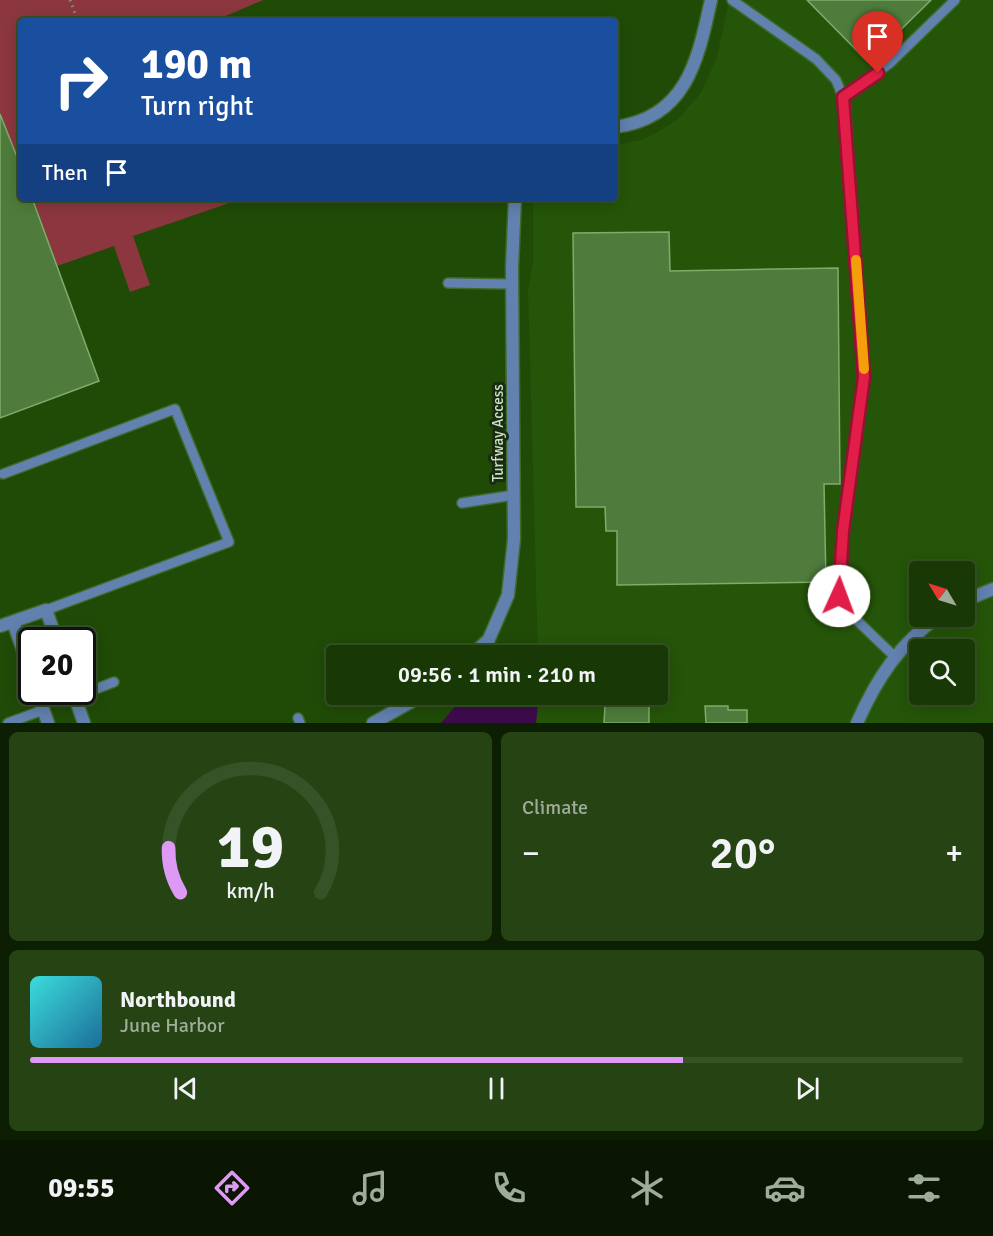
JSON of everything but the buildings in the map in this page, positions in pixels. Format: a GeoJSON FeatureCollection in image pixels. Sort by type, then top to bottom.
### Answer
{"type":"FeatureCollection","features":[{"type":"Feature","properties":{"kind":"street"},"geometry":{"type":"LineString","coordinates":[[618,126],[636,123],[652,115],[666,105],[687,82],[700,53],[711,0]]}},
{"type":"Feature","properties":{"kind":"street","name":"Turfway Access"},"geometry":{"type":"LineString","coordinates":[[483,645],[489,639],[508,595],[514,539],[512,284],[515,201]]}},
{"type":"Feature","properties":{"kind":"street"},"geometry":{"type":"LineString","coordinates":[[975,597],[993,590]]}},
{"type":"Feature","properties":{"kind":"street"},"geometry":{"type":"LineString","coordinates":[[0,626],[46,610],[52,627]]}},
{"type":"Feature","properties":{"kind":"street"},"geometry":{"type":"LineString","coordinates":[[13,622],[18,636]]}},
{"type":"Feature","properties":{"kind":"street"},"geometry":{"type":"LineString","coordinates":[[857,723],[869,695],[895,657],[907,641],[925,627]]}},
{"type":"Feature","properties":{"kind":"street"},"geometry":{"type":"LineString","coordinates":[[41,705],[48,723]]}},
{"type":"Feature","properties":{"kind":"street"},"geometry":{"type":"LineString","coordinates":[[78,705],[84,723]]}},
{"type":"Feature","properties":{"kind":"street"},"geometry":{"type":"LineString","coordinates":[[373,723],[405,705]]}},
{"type":"Feature","properties":{"kind":"lane"},"geometry":{"type":"LineString","coordinates":[[732,0],[816,59],[836,80],[843,97],[864,377],[838,581],[839,596],[846,609],[895,657]]}},
{"type":"Feature","properties":{"kind":"lane"},"geometry":{"type":"LineString","coordinates":[[843,97],[890,63],[955,0]]}},
{"type":"Feature","properties":{"kind":"lane"},"geometry":{"type":"LineString","coordinates":[[448,283],[512,284]]}},
{"type":"Feature","properties":{"kind":"lane"},"geometry":{"type":"LineString","coordinates":[[3,474],[175,410],[229,542],[46,610]]}},
{"type":"Feature","properties":{"kind":"lane"},"geometry":{"type":"LineString","coordinates":[[462,503],[514,495]]}},
{"type":"Feature","properties":{"kind":"lane"},"geometry":{"type":"LineString","coordinates":[[96,687],[114,682]]}},
{"type":"Feature","properties":{"kind":"lane"},"geometry":{"type":"LineString","coordinates":[[8,723],[43,710]]}},
{"type":"Feature","properties":{"kind":"path"},"geometry":{"type":"LineString","coordinates":[[70,0],[77,18]]}},
{"type":"Feature","properties":{"kind":"shaded area"},"geometry":{"type":"Polygon","coordinates":[[[0,0],[263,0],[221,18],[18,18],[18,201],[235,201],[133,236],[150,285],[130,292],[114,246],[0,286],[0,0]]]}},
{"type":"Feature","properties":{"kind":"shaded area"},"geometry":{"type":"Polygon","coordinates":[[[729,0],[993,0],[993,723],[536,723],[537,705],[668,705],[668,645],[538,645],[528,289],[533,262],[533,201],[618,201],[618,144],[642,140],[678,119],[701,93],[717,57],[729,0]]]}},
{"type":"Feature","properties":{"kind":"shaded area"},"geometry":{"type":"Polygon","coordinates":[[[456,705],[538,705],[536,723],[441,723],[456,705]]]}},
{"type":"Feature","properties":{"kind":"slow traffic"},"geometry":{"type":"LineString","coordinates":[[856,260],[864,369]]}},
{"type":"Feature","properties":{"kind":"route"},"geometry":{"type":"LineString","coordinates":[[839,596],[838,581],[843,531],[864,377],[843,97],[878,73]]}}]}
